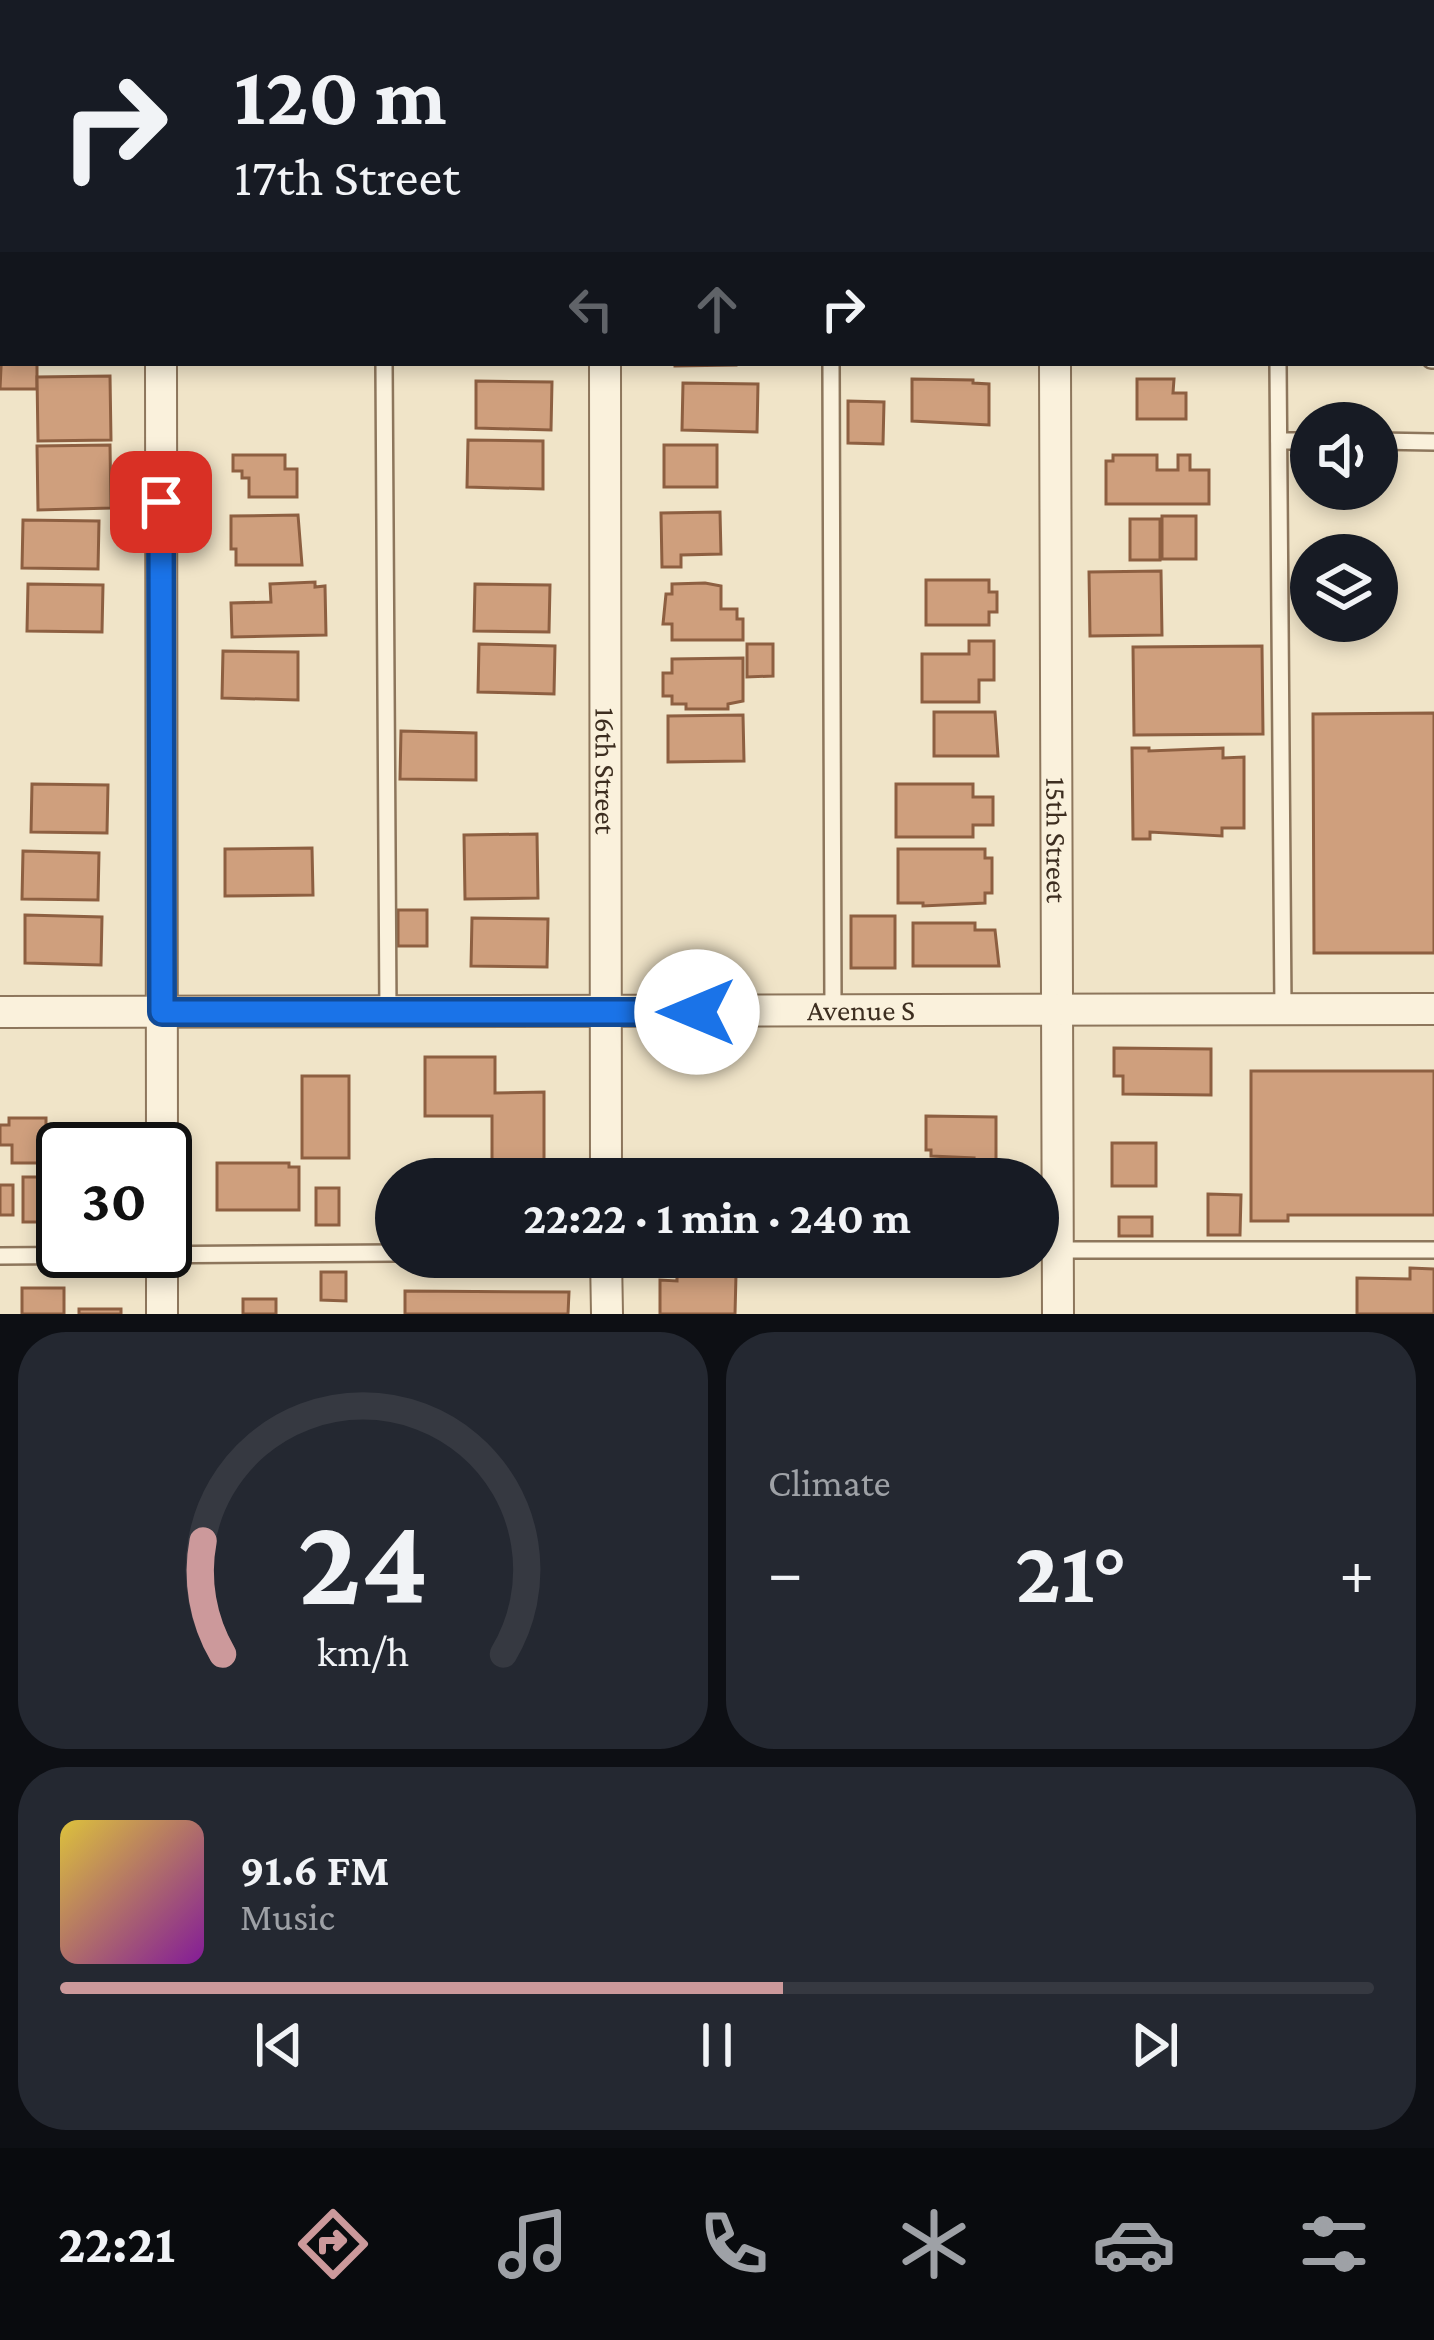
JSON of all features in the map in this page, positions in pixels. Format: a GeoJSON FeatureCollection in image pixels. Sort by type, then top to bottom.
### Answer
{"type":"FeatureCollection","features":[{"type":"Feature","properties":{"kind":"street"},"geometry":{"type":"LineString","coordinates":[[160,366],[162,1122]]}},
{"type":"Feature","properties":{"kind":"street","name":"16th Street"},"geometry":{"type":"LineString","coordinates":[[604,366],[606,1158]]}},
{"type":"Feature","properties":{"kind":"street","name":"15th Street"},"geometry":{"type":"LineString","coordinates":[[1052,1158],[1058,1010],[1055,366]]}},
{"type":"Feature","properties":{"kind":"street","name":"Avenue S"},"geometry":{"type":"LineString","coordinates":[[0,1012],[1434,1009]]}},
{"type":"Feature","properties":{"kind":"street"},"geometry":{"type":"LineString","coordinates":[[162,1278],[162,1314]]}},
{"type":"Feature","properties":{"kind":"street"},"geometry":{"type":"LineString","coordinates":[[607,1278],[607,1314]]}},
{"type":"Feature","properties":{"kind":"street","name":"15th Street"},"geometry":{"type":"LineString","coordinates":[[1052,1278],[1058,1314]]}},
{"type":"Feature","properties":{"kind":"lane"},"geometry":{"type":"LineString","coordinates":[[384,366],[388,1012]]}},
{"type":"Feature","properties":{"kind":"lane"},"geometry":{"type":"LineString","coordinates":[[831,366],[833,1011]]}},
{"type":"Feature","properties":{"kind":"lane"},"geometry":{"type":"LineString","coordinates":[[1278,366],[1283,1010]]}},
{"type":"Feature","properties":{"kind":"lane"},"geometry":{"type":"LineString","coordinates":[[1279,441],[1290,441]]}},
{"type":"Feature","properties":{"kind":"lane"},"geometry":{"type":"LineString","coordinates":[[1398,441],[1434,442]]}},
{"type":"Feature","properties":{"kind":"lane"},"geometry":{"type":"LineString","coordinates":[[1059,1250],[1434,1250]]}},
{"type":"Feature","properties":{"kind":"lane"},"geometry":{"type":"LineString","coordinates":[[192,1254],[375,1253]]}},
{"type":"Feature","properties":{"kind":"lane"},"geometry":{"type":"LineString","coordinates":[[0,1256],[36,1256]]}},
{"type":"Feature","properties":{"kind":"building"},"geometry":{"type":"Polygon","coordinates":[[[1,366],[37,366],[37,389],[0,389],[1,366]]]}},
{"type":"Feature","properties":{"kind":"building"},"geometry":{"type":"Polygon","coordinates":[[[110,376],[111,440],[38,441],[37,377],[110,376]]]}},
{"type":"Feature","properties":{"kind":"building"},"geometry":{"type":"Polygon","coordinates":[[[912,379],[989,384],[989,425],[912,421],[912,379]]]}},
{"type":"Feature","properties":{"kind":"building"},"geometry":{"type":"Polygon","coordinates":[[[1137,379],[1174,379],[1173,393],[1186,393],[1186,419],[1137,419],[1137,379]]]}},
{"type":"Feature","properties":{"kind":"building"},"geometry":{"type":"Polygon","coordinates":[[[476,381],[552,382],[551,430],[476,428],[476,381]]]}},
{"type":"Feature","properties":{"kind":"building"},"geometry":{"type":"Polygon","coordinates":[[[683,383],[758,384],[757,432],[682,430],[683,383]]]}},
{"type":"Feature","properties":{"kind":"building"},"geometry":{"type":"Polygon","coordinates":[[[848,401],[884,402],[883,444],[848,443],[848,401]]]}},
{"type":"Feature","properties":{"kind":"building"},"geometry":{"type":"Polygon","coordinates":[[[468,440],[543,441],[543,489],[467,487],[468,440]]]}},
{"type":"Feature","properties":{"kind":"building"},"geometry":{"type":"Polygon","coordinates":[[[110,445],[111,508],[38,510],[37,446],[110,445]]]}},
{"type":"Feature","properties":{"kind":"building"},"geometry":{"type":"Polygon","coordinates":[[[664,445],[717,445],[717,487],[664,487],[664,445]]]}},
{"type":"Feature","properties":{"kind":"building"},"geometry":{"type":"Polygon","coordinates":[[[233,455],[285,455],[285,469],[297,469],[297,497],[249,497],[249,478],[242,478],[242,471],[233,471],[233,455]]]}},
{"type":"Feature","properties":{"kind":"building"},"geometry":{"type":"Polygon","coordinates":[[[1113,455],[1157,455],[1157,470],[1178,470],[1178,455],[1190,455],[1190,470],[1209,470],[1209,504],[1106,504],[1106,461],[1113,461],[1113,455]]]}},
{"type":"Feature","properties":{"kind":"building"},"geometry":{"type":"Polygon","coordinates":[[[720,512],[721,554],[681,555],[681,567],[662,567],[661,513],[720,512]]]}},
{"type":"Feature","properties":{"kind":"building"},"geometry":{"type":"Polygon","coordinates":[[[298,515],[302,565],[236,565],[231,516],[298,515]]]}},
{"type":"Feature","properties":{"kind":"building"},"geometry":{"type":"Polygon","coordinates":[[[1162,516],[1196,516],[1196,559],[1162,559],[1162,516]]]}},
{"type":"Feature","properties":{"kind":"building"},"geometry":{"type":"Polygon","coordinates":[[[1130,519],[1160,519],[1160,560],[1130,560],[1130,519]]]}},
{"type":"Feature","properties":{"kind":"building"},"geometry":{"type":"Polygon","coordinates":[[[23,520],[99,521],[98,569],[22,568],[23,520]]]}},
{"type":"Feature","properties":{"kind":"building"},"geometry":{"type":"Polygon","coordinates":[[[1161,571],[1162,635],[1090,636],[1089,572],[1161,571]]]}},
{"type":"Feature","properties":{"kind":"building"},"geometry":{"type":"Polygon","coordinates":[[[926,580],[989,580],[989,592],[997,592],[997,612],[989,612],[989,625],[926,625],[926,580]]]}},
{"type":"Feature","properties":{"kind":"building"},"geometry":{"type":"Polygon","coordinates":[[[315,582],[315,587],[325,586],[326,635],[232,637],[231,603],[271,602],[270,584],[315,582]]]}},
{"type":"Feature","properties":{"kind":"building"},"geometry":{"type":"Polygon","coordinates":[[[28,584],[103,585],[102,632],[27,631],[28,584]]]}},
{"type":"Feature","properties":{"kind":"building"},"geometry":{"type":"Polygon","coordinates":[[[475,584],[550,585],[549,632],[474,631],[475,584]]]}},
{"type":"Feature","properties":{"kind":"building"},"geometry":{"type":"Polygon","coordinates":[[[672,584],[721,586],[721,609],[737,609],[737,619],[743,619],[743,640],[672,640],[672,624],[663,624],[666,594],[672,594],[672,584]]]}},
{"type":"Feature","properties":{"kind":"building"},"geometry":{"type":"Polygon","coordinates":[[[969,641],[994,641],[994,680],[979,680],[979,702],[922,702],[922,654],[969,654],[969,641]]]}},
{"type":"Feature","properties":{"kind":"building"},"geometry":{"type":"Polygon","coordinates":[[[479,644],[555,646],[554,694],[478,692],[479,644]]]}},
{"type":"Feature","properties":{"kind":"building"},"geometry":{"type":"Polygon","coordinates":[[[747,644],[773,644],[773,676],[747,677],[747,644]]]}},
{"type":"Feature","properties":{"kind":"building"},"geometry":{"type":"Polygon","coordinates":[[[1262,646],[1263,734],[1134,735],[1133,647],[1262,646]]]}},
{"type":"Feature","properties":{"kind":"building"},"geometry":{"type":"Polygon","coordinates":[[[223,651],[298,652],[298,700],[222,698],[223,651]]]}},
{"type":"Feature","properties":{"kind":"building"},"geometry":{"type":"Polygon","coordinates":[[[743,658],[743,701],[728,704],[728,709],[686,709],[686,704],[672,704],[672,696],[663,696],[663,673],[672,673],[672,659],[743,658]]]}},
{"type":"Feature","properties":{"kind":"building"},"geometry":{"type":"Polygon","coordinates":[[[934,712],[995,712],[998,756],[934,756],[934,712]]]}},
{"type":"Feature","properties":{"kind":"building"},"geometry":{"type":"Polygon","coordinates":[[[1434,713],[1434,953],[1314,953],[1313,714],[1434,713]]]}},
{"type":"Feature","properties":{"kind":"building"},"geometry":{"type":"Polygon","coordinates":[[[743,715],[744,761],[668,762],[668,716],[743,715]]]}},
{"type":"Feature","properties":{"kind":"building"},"geometry":{"type":"Polygon","coordinates":[[[401,731],[476,733],[476,780],[400,779],[401,731]]]}},
{"type":"Feature","properties":{"kind":"building"},"geometry":{"type":"Polygon","coordinates":[[[1132,748],[1223,748],[1223,758],[1244,757],[1244,828],[1222,828],[1222,836],[1150,832],[1150,839],[1133,839],[1132,748]]]}},
{"type":"Feature","properties":{"kind":"building"},"geometry":{"type":"Polygon","coordinates":[[[32,784],[108,785],[107,833],[31,832],[32,784]]]}},
{"type":"Feature","properties":{"kind":"building"},"geometry":{"type":"Polygon","coordinates":[[[896,784],[973,784],[973,797],[993,797],[993,825],[973,825],[973,837],[896,837],[896,784]]]}},
{"type":"Feature","properties":{"kind":"building"},"geometry":{"type":"Polygon","coordinates":[[[537,834],[538,898],[465,899],[464,835],[537,834]]]}},
{"type":"Feature","properties":{"kind":"building"},"geometry":{"type":"Polygon","coordinates":[[[312,848],[313,895],[225,896],[225,849],[312,848]]]}},
{"type":"Feature","properties":{"kind":"building"},"geometry":{"type":"Polygon","coordinates":[[[898,849],[985,849],[985,858],[992,858],[992,893],[985,893],[985,903],[898,903],[898,849]]]}},
{"type":"Feature","properties":{"kind":"building"},"geometry":{"type":"Polygon","coordinates":[[[23,851],[99,853],[98,900],[22,899],[23,851]]]}},
{"type":"Feature","properties":{"kind":"building"},"geometry":{"type":"Polygon","coordinates":[[[398,910],[427,910],[427,946],[398,946],[398,910]]]}},
{"type":"Feature","properties":{"kind":"building"},"geometry":{"type":"Polygon","coordinates":[[[25,915],[102,917],[101,965],[25,963],[25,915]]]}},
{"type":"Feature","properties":{"kind":"building"},"geometry":{"type":"Polygon","coordinates":[[[851,916],[895,916],[895,968],[851,968],[851,916]]]}},
{"type":"Feature","properties":{"kind":"building"},"geometry":{"type":"Polygon","coordinates":[[[472,918],[548,919],[547,967],[471,966],[472,918]]]}},
{"type":"Feature","properties":{"kind":"building"},"geometry":{"type":"Polygon","coordinates":[[[913,923],[975,923],[975,930],[995,930],[999,966],[913,966],[913,923]]]}},
{"type":"Feature","properties":{"kind":"building"},"geometry":{"type":"Polygon","coordinates":[[[1114,1048],[1211,1049],[1211,1095],[1123,1094],[1123,1076],[1114,1076],[1114,1048]]]}},
{"type":"Feature","properties":{"kind":"building"},"geometry":{"type":"Polygon","coordinates":[[[425,1057],[495,1057],[495,1093],[544,1092],[544,1158],[492,1158],[492,1116],[425,1116],[425,1057]]]}},
{"type":"Feature","properties":{"kind":"building"},"geometry":{"type":"Polygon","coordinates":[[[1251,1071],[1434,1071],[1434,1215],[1288,1215],[1288,1221],[1251,1221],[1251,1071]]]}},
{"type":"Feature","properties":{"kind":"building"},"geometry":{"type":"Polygon","coordinates":[[[302,1076],[349,1076],[349,1158],[302,1158],[302,1076]]]}},
{"type":"Feature","properties":{"kind":"building"},"geometry":{"type":"Polygon","coordinates":[[[926,1116],[996,1117],[996,1158],[931,1156],[931,1150],[926,1150],[926,1116]]]}},
{"type":"Feature","properties":{"kind":"building"},"geometry":{"type":"Polygon","coordinates":[[[9,1118],[46,1118],[46,1122],[36,1122],[36,1163],[12,1163],[12,1145],[0,1145],[0,1125],[9,1125],[9,1118]]]}},
{"type":"Feature","properties":{"kind":"building"},"geometry":{"type":"Polygon","coordinates":[[[1112,1143],[1156,1143],[1156,1186],[1112,1186],[1112,1143]]]}},
{"type":"Feature","properties":{"kind":"building"},"geometry":{"type":"Polygon","coordinates":[[[217,1163],[299,1167],[299,1210],[217,1210],[217,1163]]]}},
{"type":"Feature","properties":{"kind":"building"},"geometry":{"type":"Polygon","coordinates":[[[23,1177],[36,1177],[36,1222],[23,1222],[23,1177]]]}},
{"type":"Feature","properties":{"kind":"building"},"geometry":{"type":"Polygon","coordinates":[[[0,1185],[13,1185],[13,1215],[0,1215],[0,1185]]]}},
{"type":"Feature","properties":{"kind":"building"},"geometry":{"type":"Polygon","coordinates":[[[316,1188],[339,1188],[339,1225],[316,1225],[316,1188]]]}},
{"type":"Feature","properties":{"kind":"building"},"geometry":{"type":"Polygon","coordinates":[[[1208,1194],[1241,1195],[1240,1235],[1208,1235],[1208,1194]]]}},
{"type":"Feature","properties":{"kind":"building"},"geometry":{"type":"Polygon","coordinates":[[[1119,1217],[1152,1217],[1152,1236],[1119,1236],[1119,1217]]]}},
{"type":"Feature","properties":{"kind":"building"},"geometry":{"type":"Polygon","coordinates":[[[1410,1268],[1434,1269],[1434,1314],[1357,1314],[1357,1278],[1410,1279],[1410,1268]]]}},
{"type":"Feature","properties":{"kind":"building"},"geometry":{"type":"Polygon","coordinates":[[[321,1272],[346,1272],[346,1301],[321,1300],[321,1272]]]}},
{"type":"Feature","properties":{"kind":"building"},"geometry":{"type":"Polygon","coordinates":[[[736,1278],[735,1314],[660,1314],[660,1280],[736,1278]]]}},
{"type":"Feature","properties":{"kind":"building"},"geometry":{"type":"Polygon","coordinates":[[[22,1288],[64,1288],[64,1314],[22,1314],[22,1288]]]}},
{"type":"Feature","properties":{"kind":"building"},"geometry":{"type":"Polygon","coordinates":[[[405,1291],[569,1292],[568,1314],[405,1314],[405,1291]]]}},
{"type":"Feature","properties":{"kind":"building"},"geometry":{"type":"Polygon","coordinates":[[[243,1299],[276,1299],[276,1314],[243,1314],[243,1299]]]}},
{"type":"Feature","properties":{"kind":"building"},"geometry":{"type":"Polygon","coordinates":[[[79,1309],[121,1309],[121,1314],[79,1314],[79,1309]]]}},
{"type":"Feature","properties":{"kind":"route"},"geometry":{"type":"LineString","coordinates":[[161,502],[162,1012],[697,1012]]}}]}
